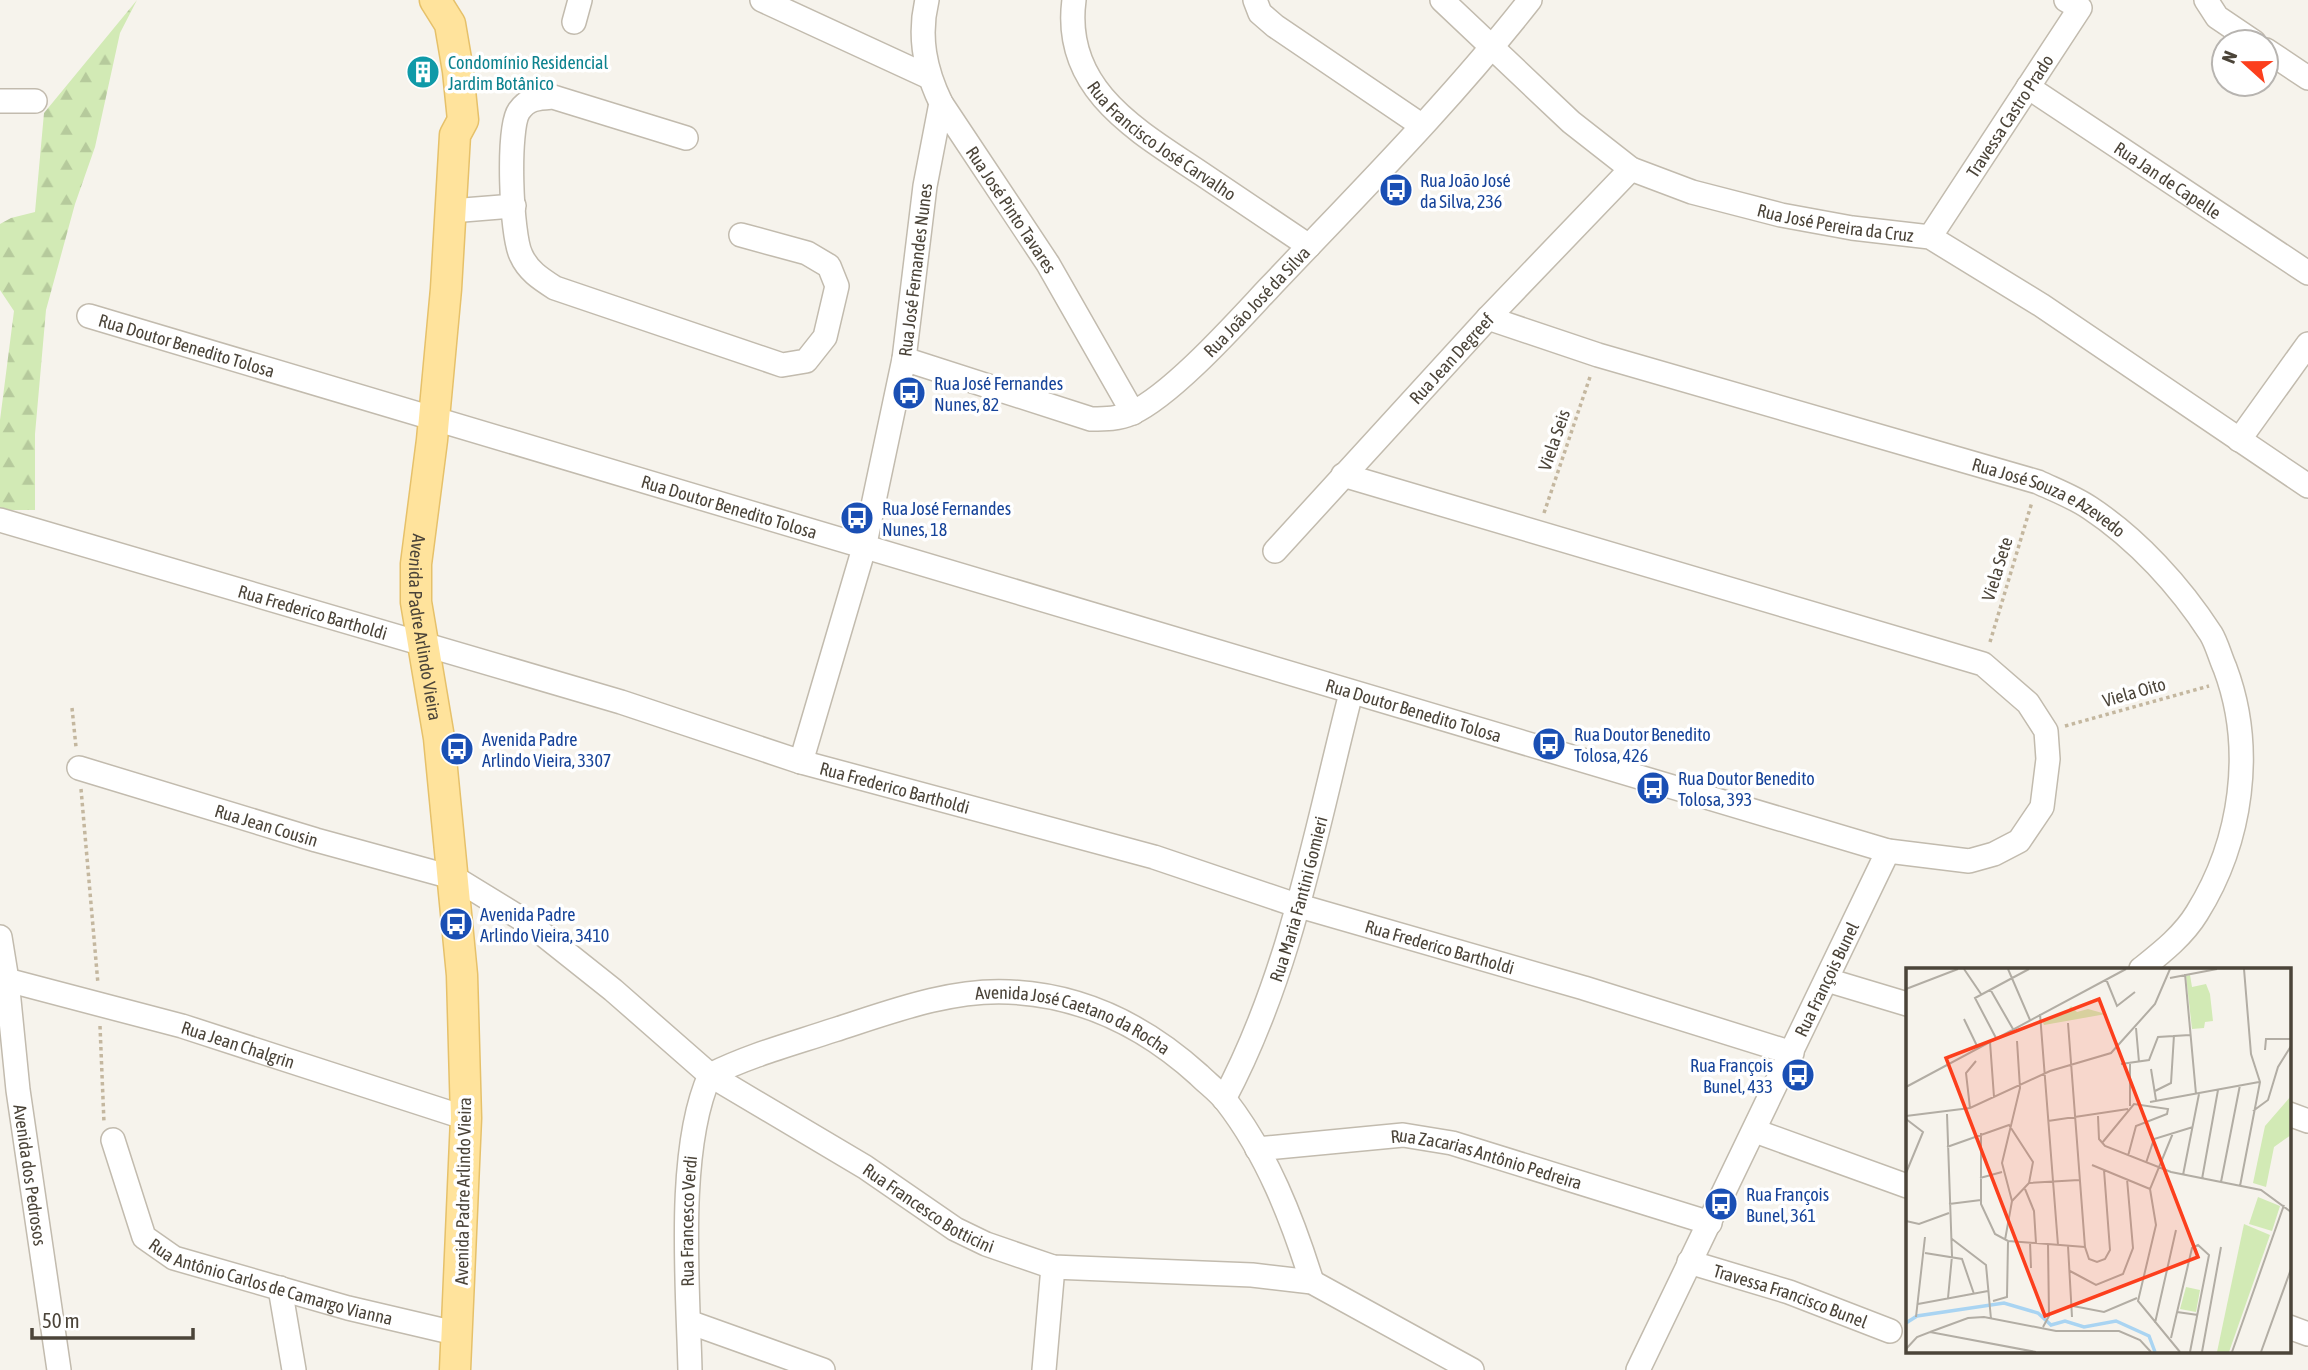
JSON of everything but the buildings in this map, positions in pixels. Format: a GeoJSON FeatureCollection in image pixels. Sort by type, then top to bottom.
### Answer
{"type":"FeatureCollection","features":[{"type":"Feature","properties":{"kind":"main road","name":"Avenida Padre Arlindo Vieira"},"geometry":{"type":"LineString","coordinates":[[437,5],[436,29],[448,120],[454,135],[451,211],[434,420],[416,564],[416,602],[439,738],[455,878],[462,975],[466,1118],[459,1334],[455,1370]]}},
{"type":"Feature","properties":{"kind":"street"},"geometry":{"type":"LineString","coordinates":[[762,0],[929,77]]}},
{"type":"Feature","properties":{"kind":"street","name":"Rua José Pinto Tavares"},"geometry":{"type":"LineString","coordinates":[[926,0],[922,42],[929,77],[941,103],[1048,264],[1133,413]]}},
{"type":"Feature","properties":{"kind":"street","name":"Rua Francisco José Carvalho"},"geometry":{"type":"LineString","coordinates":[[1073,0],[1077,55],[1097,93],[1127,124],[1309,246]]}},
{"type":"Feature","properties":{"kind":"street"},"geometry":{"type":"LineString","coordinates":[[1255,0],[1260,13],[1275,26],[1421,125]]}},
{"type":"Feature","properties":{"kind":"street","name":"Rua José Pereira da Cruz"},"geometry":{"type":"LineString","coordinates":[[1442,0],[1571,122],[1631,169],[1692,192],[1781,215],[1852,228],[1930,237],[2041,305],[2308,486]]}},
{"type":"Feature","properties":{"kind":"street","name":"Rua João José da Silva"},"geometry":{"type":"LineString","coordinates":[[904,359],[1091,419],[1114,419],[1133,413],[1160,395],[1309,246],[1421,125],[1530,0]]}},
{"type":"Feature","properties":{"kind":"street","name":"Travessa Castro Prado"},"geometry":{"type":"LineString","coordinates":[[1930,237],[2080,8],[2066,0]]}},
{"type":"Feature","properties":{"kind":"street"},"geometry":{"type":"LineString","coordinates":[[2206,0],[2217,17],[2233,28]]}},
{"type":"Feature","properties":{"kind":"street"},"geometry":{"type":"LineString","coordinates":[[2280,59],[2308,78]]}},
{"type":"Feature","properties":{"kind":"street","name":"Rua Jan de Capelle"},"geometry":{"type":"LineString","coordinates":[[2028,87],[2308,273]]}},
{"type":"Feature","properties":{"kind":"street"},"geometry":{"type":"LineString","coordinates":[[686,138],[552,97],[533,98],[519,111],[512,132],[514,206],[520,255],[535,276],[555,288],[782,365],[806,361],[825,337],[837,286],[829,266],[807,253],[741,235]]}},
{"type":"Feature","properties":{"kind":"street"},"geometry":{"type":"LineString","coordinates":[[0,100],[34,101]]}},
{"type":"Feature","properties":{"kind":"street","name":"Rua José Fernandes Nunes"},"geometry":{"type":"LineString","coordinates":[[801,762],[864,548],[904,359],[925,186],[941,103]]}},
{"type":"Feature","properties":{"kind":"street","name":"Rua Jean Degreef"},"geometry":{"type":"LineString","coordinates":[[1275,551],[1488,318],[1631,169]]}},
{"type":"Feature","properties":{"kind":"street"},"geometry":{"type":"LineString","coordinates":[[451,211],[514,206]]}},
{"type":"Feature","properties":{"kind":"street","name":"Rua Doutor Benedito Tolosa"},"geometry":{"type":"LineString","coordinates":[[89,316],[1888,851],[1969,861],[2019,841],[2042,807],[2048,759],[2046,731]]}},
{"type":"Feature","properties":{"kind":"street","name":"Rua José Souza e Azevedo"},"geometry":{"type":"LineString","coordinates":[[1488,318],[1598,355],[2038,482],[2089,506],[2134,541],[2212,636],[2229,680],[2237,715],[2242,764],[2230,839],[2196,915],[2171,944],[2142,968]]}},
{"type":"Feature","properties":{"kind":"street"},"geometry":{"type":"LineString","coordinates":[[2239,440],[2308,344]]}},
{"type":"Feature","properties":{"kind":"street"},"geometry":{"type":"LineString","coordinates":[[1343,475],[1537,535],[1872,629],[1983,664],[2028,703],[2046,731]]}},
{"type":"Feature","properties":{"kind":"street","name":"Rua Frederico Bartholdi"},"geometry":{"type":"LineString","coordinates":[[0,520],[621,702],[801,762],[1154,857],[1296,905],[1584,988],[1792,1053]]}},
{"type":"Feature","properties":{"kind":"street","name":"Rua Maria Fantini Gomieri"},"geometry":{"type":"LineString","coordinates":[[1224,1099],[1246,1058],[1273,990],[1351,693]]}},
{"type":"Feature","properties":{"kind":"street","name":"Rua Jean Cousin"},"geometry":{"type":"LineString","coordinates":[[79,768],[316,840],[455,878]]}},
{"type":"Feature","properties":{"kind":"street","name":"Rua François Bunel"},"geometry":{"type":"LineString","coordinates":[[1638,1370],[1888,851]]}},
{"type":"Feature","properties":{"kind":"street","name":"Rua Francesco Botticini"},"geometry":{"type":"LineString","coordinates":[[455,878],[530,924],[613,990],[710,1074],[865,1167],[955,1229],[1009,1253],[1054,1266],[1252,1275],[1312,1282],[1472,1370]]}},
{"type":"Feature","properties":{"kind":"street","name":"Avenida dos Pedrosos"},"geometry":{"type":"LineString","coordinates":[[0,937],[8,980],[9,1090],[59,1370]]}},
{"type":"Feature","properties":{"kind":"street","name":"Rua Jean Chalgrin"},"geometry":{"type":"LineString","coordinates":[[8,980],[100,1003],[363,1082],[466,1118]]}},
{"type":"Feature","properties":{"kind":"street"},"geometry":{"type":"LineString","coordinates":[[1827,980],[1906,1004]]}},
{"type":"Feature","properties":{"kind":"street","name":"Avenida José Caetano da Rocha"},"geometry":{"type":"LineString","coordinates":[[710,1074],[747,1056],[951,996],[1009,992],[1072,1002],[1129,1022],[1172,1051],[1224,1099],[1257,1149],[1294,1225],[1312,1282]]}},
{"type":"Feature","properties":{"kind":"street","name":"Rua Francesco Verdi"},"geometry":{"type":"LineString","coordinates":[[690,1370],[687,1242],[692,1145],[701,1095],[710,1074]]}},
{"type":"Feature","properties":{"kind":"street"},"geometry":{"type":"LineString","coordinates":[[2290,1114],[2308,1121]]}},
{"type":"Feature","properties":{"kind":"street"},"geometry":{"type":"LineString","coordinates":[[1755,1131],[1906,1186]]}},
{"type":"Feature","properties":{"kind":"street","name":"Rua Zacarias Antônio Pedreira"},"geometry":{"type":"LineString","coordinates":[[1257,1149],[1402,1135],[1452,1143],[1710,1223]]}},
{"type":"Feature","properties":{"kind":"street","name":"Rua Antônio Carlos de Camargo Vianna"},"geometry":{"type":"LineString","coordinates":[[113,1140],[144,1237],[174,1258],[459,1334]]}},
{"type":"Feature","properties":{"kind":"street","name":"Travessa Francisco Bunel"},"geometry":{"type":"LineString","coordinates":[[1689,1262],[1789,1292],[1890,1331]]}},
{"type":"Feature","properties":{"kind":"street"},"geometry":{"type":"LineString","coordinates":[[1044,1370],[1054,1266]]}},
{"type":"Feature","properties":{"kind":"street"},"geometry":{"type":"LineString","coordinates":[[280,1288],[294,1370]]}},
{"type":"Feature","properties":{"kind":"street"},"geometry":{"type":"LineString","coordinates":[[689,1322],[823,1370]]}},
{"type":"Feature","properties":{"kind":"street"},"geometry":{"type":"LineString","coordinates":[[2290,1326],[2308,1334]]}},
{"type":"Feature","properties":{"kind":"path","name":"Viela Seis"},"geometry":{"type":"LineString","coordinates":[[1537,535],[1598,355]]}},
{"type":"Feature","properties":{"kind":"path","name":"Viela Sete"},"geometry":{"type":"LineString","coordinates":[[1983,664],[2038,482]]}},
{"type":"Feature","properties":{"kind":"path","name":"Viela Oito"},"geometry":{"type":"LineString","coordinates":[[2046,731],[2229,680]]}},
{"type":"Feature","properties":{"kind":"path"},"geometry":{"type":"LineString","coordinates":[[72,708],[100,1003],[102,1119],[113,1140]]}},
{"type":"Feature","properties":{"kind":"green space"},"geometry":{"type":"Polygon","coordinates":[[[137,0],[120,33],[95,147],[75,204],[46,310],[35,434],[35,510],[0,510],[0,420],[14,311],[0,290],[0,224],[11,218],[35,212],[44,113],[137,0]]]}},
{"type":"Feature","properties":{"kind":"place","name":"Condomínio Residencial Jardim Botânico"},"geometry":{"type":"Point","coordinates":[423,72]}},
{"type":"Feature","properties":{"kind":"place","name":"Rua João José da Silva, 236"},"geometry":{"type":"Point","coordinates":[1396,190]}},
{"type":"Feature","properties":{"kind":"place","name":"Rua José Fernandes Nunes, 82"},"geometry":{"type":"Point","coordinates":[909,393]}},
{"type":"Feature","properties":{"kind":"place","name":"Rua José Fernandes Nunes, 18"},"geometry":{"type":"Point","coordinates":[857,518]}},
{"type":"Feature","properties":{"kind":"place","name":"Rua Doutor Benedito Tolosa, 426"},"geometry":{"type":"Point","coordinates":[1549,744]}},
{"type":"Feature","properties":{"kind":"place","name":"Avenida Padre Arlindo Vieira, 3307"},"geometry":{"type":"Point","coordinates":[457,749]}},
{"type":"Feature","properties":{"kind":"place","name":"Rua Doutor Benedito Tolosa, 393"},"geometry":{"type":"Point","coordinates":[1653,788]}},
{"type":"Feature","properties":{"kind":"place","name":"Avenida Padre Arlindo Vieira, 3410"},"geometry":{"type":"Point","coordinates":[456,924]}},
{"type":"Feature","properties":{"kind":"place","name":"Rua François Bunel, 433"},"geometry":{"type":"Point","coordinates":[1798,1075]}},
{"type":"Feature","properties":{"kind":"place","name":"Rua François Bunel, 361"},"geometry":{"type":"Point","coordinates":[1721,1204]}}]}
